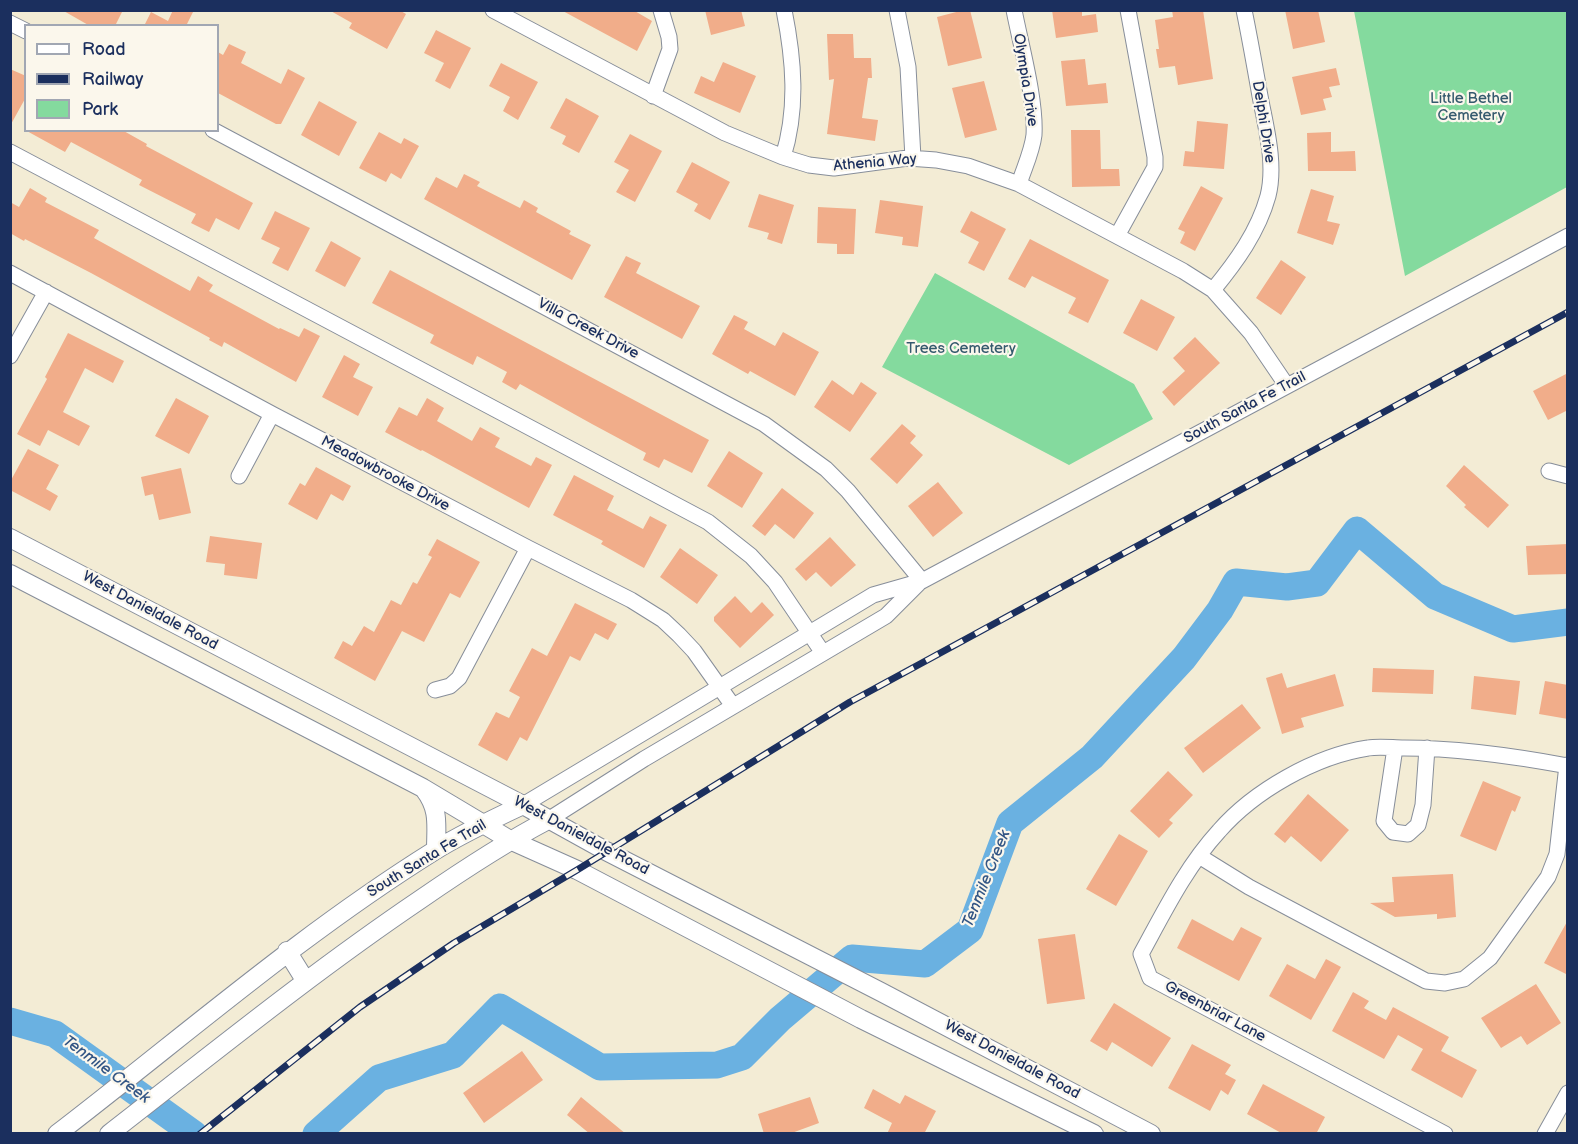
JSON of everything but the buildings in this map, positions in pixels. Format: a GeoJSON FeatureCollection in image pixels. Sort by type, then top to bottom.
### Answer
{"type":"FeatureCollection","features":[{"type":"Feature","properties":{"kind":"main road","name":"West Danieldale Road"},"geometry":{"type":"LineString","coordinates":[[10,538],[1151,1134]]}},
{"type":"Feature","properties":{"kind":"main road","name":"West Danieldale Road"},"geometry":{"type":"LineString","coordinates":[[10,574],[423,788],[510,840],[577,870],[861,1019],[1094,1134]]}},
{"type":"Feature","properties":{"kind":"main road"},"geometry":{"type":"LineString","coordinates":[[107,625],[124,598]]}},
{"type":"Feature","properties":{"kind":"main road"},"geometry":{"type":"LineString","coordinates":[[423,788],[433,802],[436,820],[436,850]]}},
{"type":"Feature","properties":{"kind":"main road","name":"South Santa Fe Trail"},"geometry":{"type":"LineString","coordinates":[[57,1134],[287,951],[347,908],[436,850],[523,804]]}},
{"type":"Feature","properties":{"kind":"main road","name":"South Santa Fe Trail"},"geometry":{"type":"LineString","coordinates":[[110,1134],[304,980],[510,840],[548,820]]}},
{"type":"Feature","properties":{"kind":"main road"},"geometry":{"type":"LineString","coordinates":[[287,951],[304,980]]}},
{"type":"Feature","properties":{"kind":"main road"},"geometry":{"type":"LineString","coordinates":[[1076,1124],[1089,1101]]}},
{"type":"Feature","properties":{"kind":"street","name":"Athenia Way"},"geometry":{"type":"LineString","coordinates":[[493,10],[725,133],[783,157],[809,165],[834,168],[913,158],[936,160],[968,166],[1019,184],[1118,236],[1213,290],[1251,333],[1287,386]]}},
{"type":"Feature","properties":{"kind":"street"},"geometry":{"type":"LineString","coordinates":[[653,96],[670,49],[661,10]]}},
{"type":"Feature","properties":{"kind":"street"},"geometry":{"type":"LineString","coordinates":[[783,157],[790,135],[794,79],[784,10]]}},
{"type":"Feature","properties":{"kind":"street"},"geometry":{"type":"LineString","coordinates":[[897,10],[908,67],[913,158]]}},
{"type":"Feature","properties":{"kind":"street","name":"Olympia Drive"},"geometry":{"type":"LineString","coordinates":[[1014,10],[1033,114],[1034,135],[1019,184]]}},
{"type":"Feature","properties":{"kind":"street"},"geometry":{"type":"LineString","coordinates":[[1118,236],[1155,167],[1128,10]]}},
{"type":"Feature","properties":{"kind":"street","name":"Delphi Drive"},"geometry":{"type":"LineString","coordinates":[[1213,290],[1231,268],[1260,219],[1268,195],[1271,175],[1267,132],[1244,10]]}},
{"type":"Feature","properties":{"kind":"street"},"geometry":{"type":"LineString","coordinates":[[10,23],[24,30]]}},
{"type":"Feature","properties":{"kind":"street","name":"Villa Creek Drive"},"geometry":{"type":"LineString","coordinates":[[217,132],[764,424],[826,469],[848,491],[922,580]]}},
{"type":"Feature","properties":{"kind":"street"},"geometry":{"type":"LineString","coordinates":[[10,152],[708,522],[751,555],[775,582],[823,653]]}},
{"type":"Feature","properties":{"kind":"street","name":"South Santa Fe Trail"},"geometry":{"type":"LineString","coordinates":[[523,804],[873,595],[922,580],[1568,236]]}},
{"type":"Feature","properties":{"kind":"street","name":"Meadowbrooke Drive"},"geometry":{"type":"LineString","coordinates":[[10,273],[272,414],[631,600],[663,620],[694,651],[733,706]]}},
{"type":"Feature","properties":{"kind":"street"},"geometry":{"type":"LineString","coordinates":[[10,356],[46,292]]}},
{"type":"Feature","properties":{"kind":"street"},"geometry":{"type":"LineString","coordinates":[[239,476],[272,414]]}},
{"type":"Feature","properties":{"kind":"street"},"geometry":{"type":"LineString","coordinates":[[1549,471],[1568,476]]}},
{"type":"Feature","properties":{"kind":"street"},"geometry":{"type":"LineString","coordinates":[[435,690],[450,686],[459,678],[528,548]]}},
{"type":"Feature","properties":{"kind":"street","name":"South Santa Fe Trail"},"geometry":{"type":"LineString","coordinates":[[548,820],[886,615],[922,580]]}},
{"type":"Feature","properties":{"kind":"street","name":"Greenbriar Lane"},"geometry":{"type":"LineString","coordinates":[[1445,1134],[1150,978],[1141,954],[1186,874],[1220,830],[1264,790],[1315,763],[1369,747],[1427,748],[1521,757],[1567,766]]}},
{"type":"Feature","properties":{"kind":"street"},"geometry":{"type":"LineString","coordinates":[[1395,748],[1384,821],[1393,832],[1408,834],[1418,825],[1423,805],[1427,748]]}},
{"type":"Feature","properties":{"kind":"street"},"geometry":{"type":"LineString","coordinates":[[1199,856],[1249,887],[1426,981],[1445,983],[1464,979],[1490,958],[1548,878],[1557,854],[1567,766]]}},
{"type":"Feature","properties":{"kind":"street"},"geometry":{"type":"LineString","coordinates":[[1545,1134],[1568,1093]]}},
{"type":"Feature","properties":{"kind":"green space","name":"Little Bethel Cemetery"},"geometry":{"type":"Polygon","coordinates":[[[1354,11],[1567,11],[1567,187],[1405,276],[1354,11]]]}},
{"type":"Feature","properties":{"kind":"green space","name":"Trees Cemetery"},"geometry":{"type":"Polygon","coordinates":[[[935,273],[1134,384],[1153,419],[1069,465],[882,367],[935,273]]]}},
{"type":"Feature","properties":{"kind":"waterway","name":"Tenmile Creek"},"geometry":{"type":"LineString","coordinates":[[316,1134],[379,1078],[453,1055],[500,1007],[600,1067],[717,1065],[742,1057],[780,1019],[852,958],[925,964],[970,930],[1010,823],[1092,757],[1184,658],[1220,610],[1236,582],[1287,587],[1317,583],[1357,530],[1435,596],[1513,629],[1568,622]]}},
{"type":"Feature","properties":{"kind":"waterway","name":"Tenmile Creek"},"geometry":{"type":"LineString","coordinates":[[10,1021],[55,1034],[194,1134]]}},
{"type":"Feature","properties":{"kind":"railway"},"geometry":{"type":"LineString","coordinates":[[200,1134],[360,1007],[454,943],[850,702],[1568,312]]}}]}
